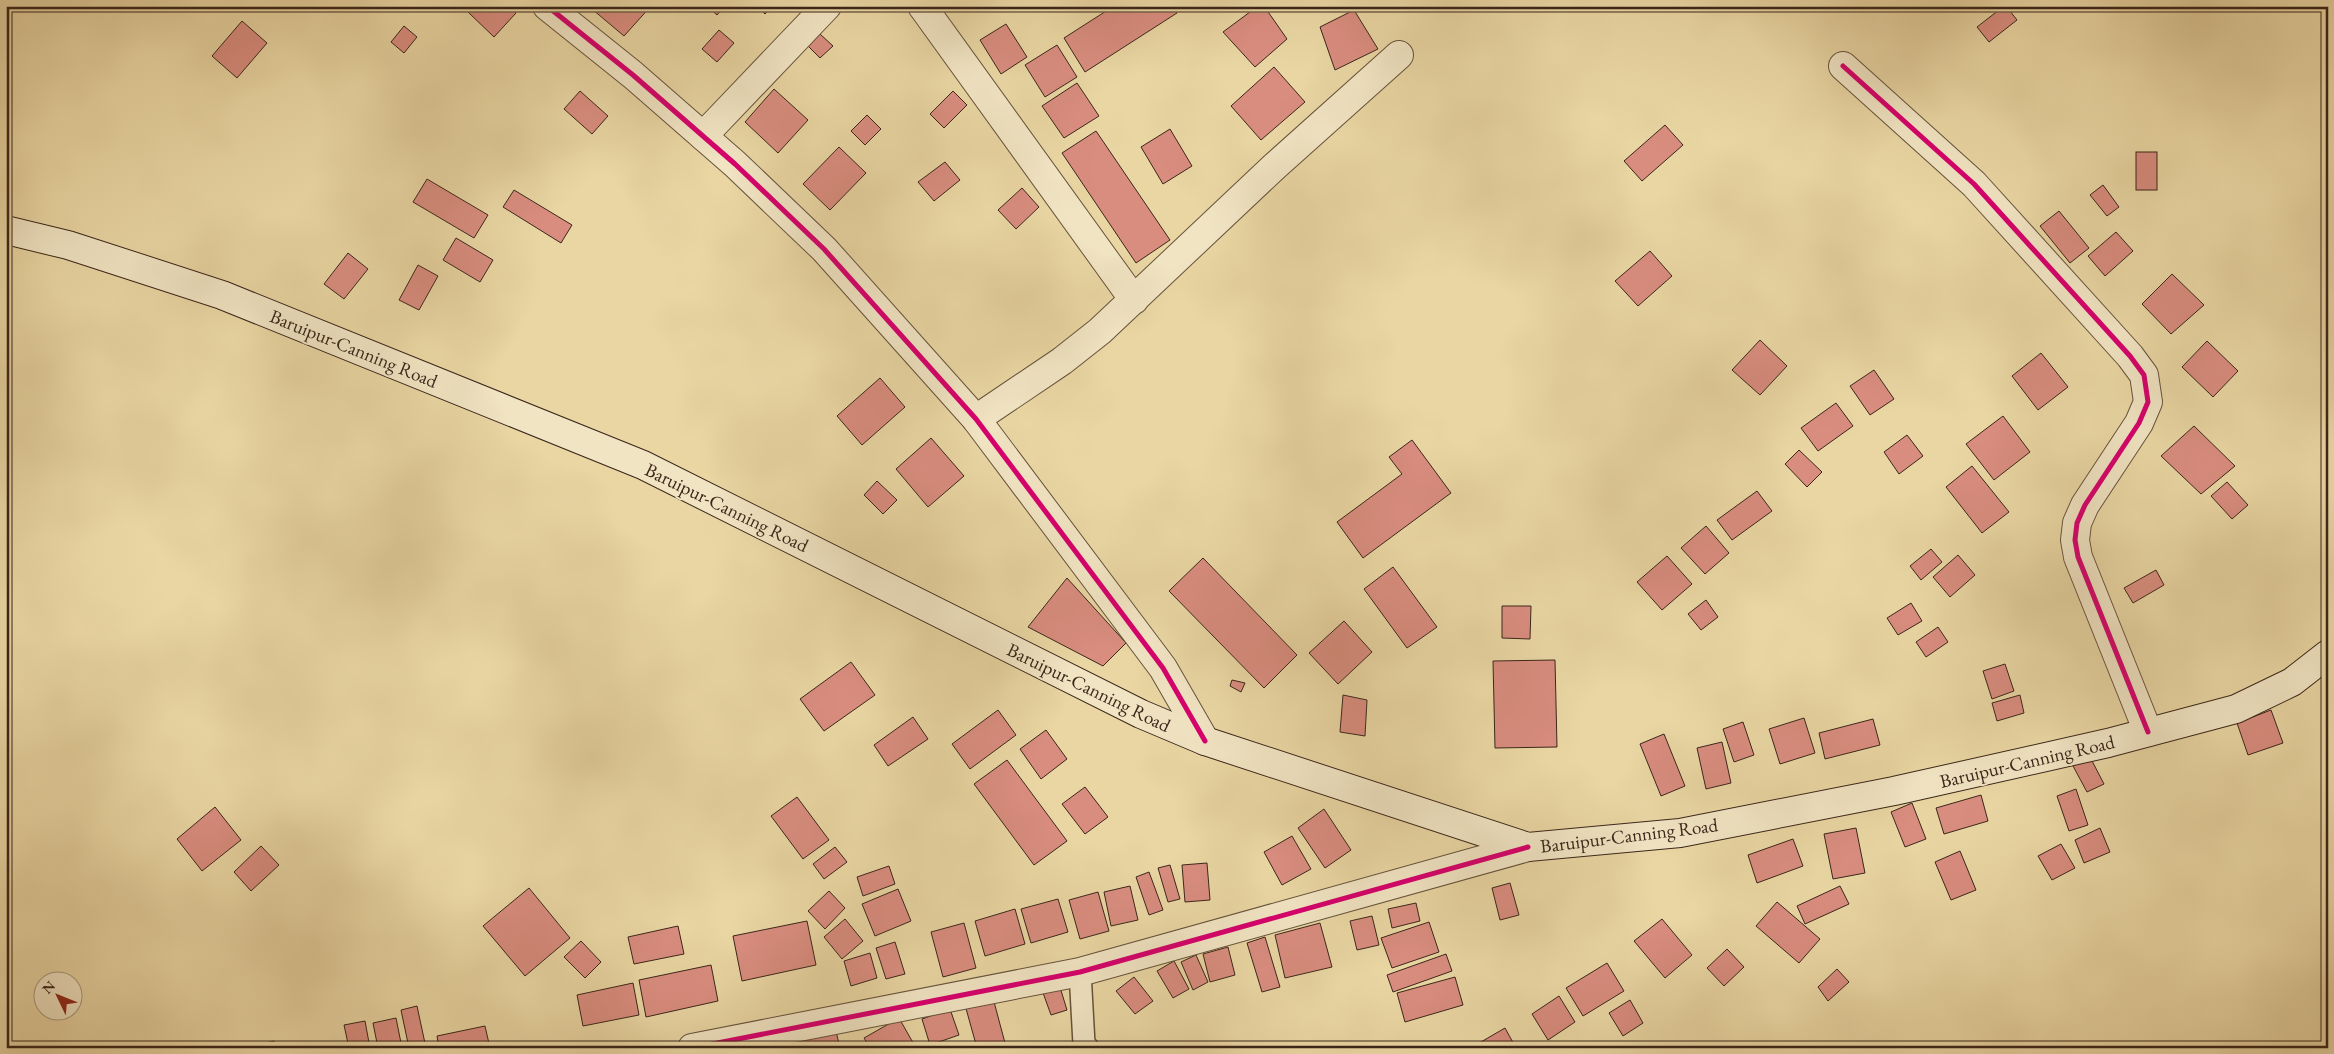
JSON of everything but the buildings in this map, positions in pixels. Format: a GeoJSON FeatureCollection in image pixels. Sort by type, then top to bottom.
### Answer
{"type":"FeatureCollection","features":[{"type":"Feature","properties":{"kind":"street"},"geometry":{"type":"LineString","coordinates":[[547,6],[633,75],[736,164],[824,249],[976,418],[1163,668],[1204,741]]}},
{"type":"Feature","properties":{"kind":"street"},"geometry":{"type":"LineString","coordinates":[[703,136],[827,6]]}},
{"type":"Feature","properties":{"kind":"street"},"geometry":{"type":"LineString","coordinates":[[922,6],[1134,300]]}},
{"type":"Feature","properties":{"kind":"street"},"geometry":{"type":"LineString","coordinates":[[976,418],[1062,361],[1100,331],[1275,166],[1399,55]]}},
{"type":"Feature","properties":{"kind":"street"},"geometry":{"type":"LineString","coordinates":[[1843,66],[1974,184],[2130,356],[2144,375],[2148,402],[2139,423],[2086,505],[2078,523],[2075,540],[2078,557],[2148,732]]}},
{"type":"Feature","properties":{"kind":"street","name":"Baruipur-Canning Road"},"geometry":{"type":"LineString","coordinates":[[6,230],[68,245],[222,294],[643,465],[1141,714],[1204,741],[1528,847],[1680,833],[1894,791],[2148,732],[2236,709],[2292,682],[2328,654]]}},
{"type":"Feature","properties":{"kind":"street"},"geometry":{"type":"LineString","coordinates":[[692,1048],[1080,972],[1528,847]]}},
{"type":"Feature","properties":{"kind":"lane"},"geometry":{"type":"LineString","coordinates":[[1080,972],[1084,1044],[1088,1048]]}},
{"type":"Feature","properties":{"kind":"cycle path"},"geometry":{"type":"LineString","coordinates":[[547,6],[633,75],[735,164],[824,249],[976,419],[1163,668],[1205,741]]}},
{"type":"Feature","properties":{"kind":"cycle path"},"geometry":{"type":"LineString","coordinates":[[1843,66],[1974,184],[2130,356],[2144,375],[2148,402],[2139,423],[2085,505],[2077,523],[2075,540],[2078,557],[2148,732]]}},
{"type":"Feature","properties":{"kind":"cycle path"},"geometry":{"type":"LineString","coordinates":[[692,1048],[1080,972],[1528,847]]}}]}
